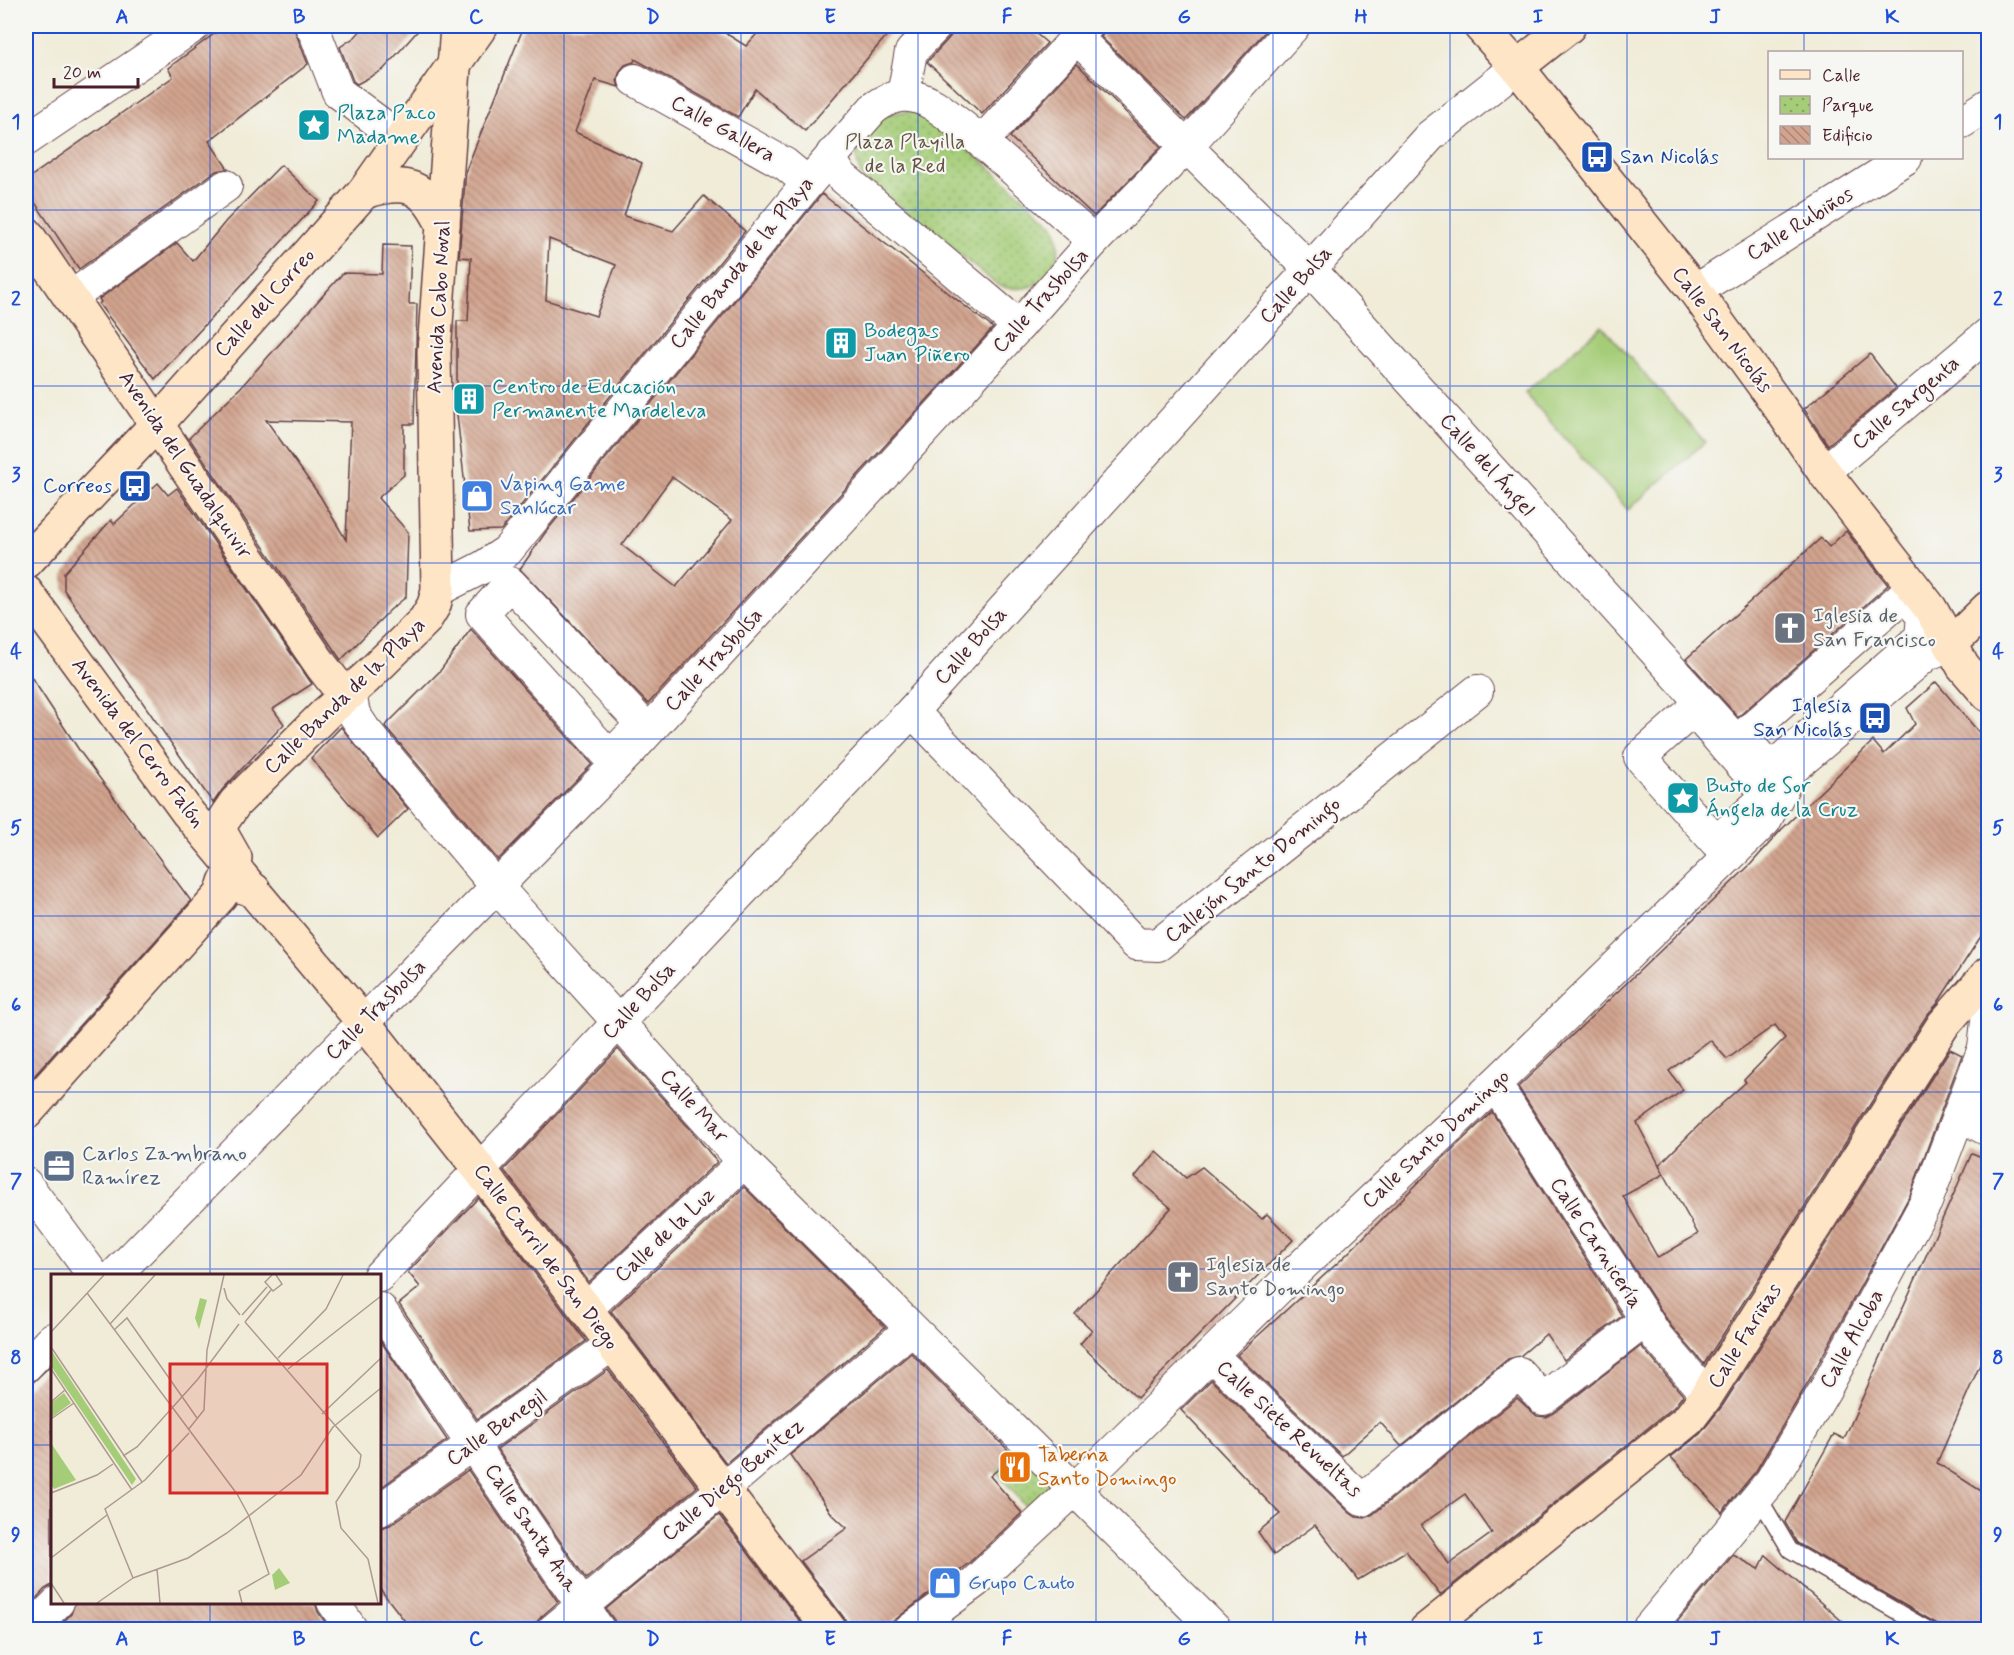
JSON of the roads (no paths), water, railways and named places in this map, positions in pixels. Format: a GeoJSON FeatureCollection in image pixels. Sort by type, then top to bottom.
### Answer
{"type":"FeatureCollection","features":[{"type":"Feature","properties":{"kind":"street"},"geometry":{"type":"LineString","coordinates":[[26,140],[194,26]]}},
{"type":"Feature","properties":{"kind":"street"},"geometry":{"type":"LineString","coordinates":[[311,26],[338,92],[401,139]]}},
{"type":"Feature","properties":{"kind":"street","name":"Avenida Cabo Noval"},"geometry":{"type":"LineString","coordinates":[[438,590],[434,352],[457,26]]}},
{"type":"Feature","properties":{"kind":"street","name":"Calle del Correo"},"geometry":{"type":"LineString","coordinates":[[26,562],[157,424],[364,192],[482,26]]}},
{"type":"Feature","properties":{"kind":"street"},"geometry":{"type":"LineString","coordinates":[[903,96],[911,52],[936,26]]}},
{"type":"Feature","properties":{"kind":"street","name":"Calle Trasbolsa"},"geometry":{"type":"LineString","coordinates":[[115,1274],[632,749],[1094,241],[1186,146],[1294,26]]}},
{"type":"Feature","properties":{"kind":"street","name":"Calle San Nicolás"},"geometry":{"type":"LineString","coordinates":[[1480,26],[1517,67],[1695,291],[1824,472],[1930,608],[1963,666],[1989,695]]}},
{"type":"Feature","properties":{"kind":"street","name":"Calle Bolsa"},"geometry":{"type":"LineString","coordinates":[[380,1274],[912,711],[1430,136],[1569,26]]}},
{"type":"Feature","properties":{"kind":"street"},"geometry":{"type":"LineString","coordinates":[[982,142],[1081,31]]}},
{"type":"Feature","properties":{"kind":"street","name":"Calle del Ángel"},"geometry":{"type":"LineString","coordinates":[[1081,31],[1186,146],[1310,270],[1781,791]]}},
{"type":"Feature","properties":{"kind":"street","name":"Calle Gallera"},"geometry":{"type":"LineString","coordinates":[[635,80],[785,164],[808,183]]}},
{"type":"Feature","properties":{"kind":"street"},"geometry":{"type":"LineString","coordinates":[[1019,326],[840,175],[834,165],[832,154],[873,109],[892,97],[903,96],[925,100],[935,105],[982,142],[1094,241]]}},
{"type":"Feature","properties":{"kind":"street"},"geometry":{"type":"LineString","coordinates":[[1963,121],[1989,105]]}},
{"type":"Feature","properties":{"kind":"street","name":"Calle Banda de la Playa"},"geometry":{"type":"LineString","coordinates":[[254,890],[218,828],[235,803],[425,620],[434,605],[438,590],[483,567],[507,551],[832,154]]}},
{"type":"Feature","properties":{"kind":"street","name":"Calle Rubiños"},"geometry":{"type":"LineString","coordinates":[[1695,291],[1904,159]]}},
{"type":"Feature","properties":{"kind":"street"},"geometry":{"type":"LineString","coordinates":[[364,192],[384,186],[400,185],[412,188],[422,193],[434,206],[442,225]]}},
{"type":"Feature","properties":{"kind":"street"},"geometry":{"type":"LineString","coordinates":[[70,298],[226,186]]}},
{"type":"Feature","properties":{"kind":"street","name":"Avenida del Guadalquivir"},"geometry":{"type":"LineString","coordinates":[[26,232],[321,665],[335,683],[350,693]]}},
{"type":"Feature","properties":{"kind":"street","name":"Calle Sargenta"},"geometry":{"type":"LineString","coordinates":[[1824,472],[1989,334]]}},
{"type":"Feature","properties":{"kind":"street"},"geometry":{"type":"LineString","coordinates":[[510,583],[642,724],[610,757],[482,614],[510,583]]}},
{"type":"Feature","properties":{"kind":"street","name":"Avenida del Cerro Falón"},"geometry":{"type":"LineString","coordinates":[[26,592],[188,813],[254,890]]}},
{"type":"Feature","properties":{"kind":"street"},"geometry":{"type":"LineString","coordinates":[[1904,595],[1923,616],[1921,637],[1771,769],[1742,737],[1904,595]]}},
{"type":"Feature","properties":{"kind":"street"},"geometry":{"type":"LineString","coordinates":[[1951,644],[1989,608]]}},
{"type":"Feature","properties":{"kind":"street","name":"Calle Santo Domingo"},"geometry":{"type":"LineString","coordinates":[[910,1629],[975,1582],[1076,1488],[1292,1275],[1495,1084],[1765,821],[1792,769],[1926,655],[1951,644]]}},
{"type":"Feature","properties":{"kind":"street","name":"Callejón Santo Domingo"},"geometry":{"type":"LineString","coordinates":[[912,711],[1136,944],[1158,945],[1477,691]]}},
{"type":"Feature","properties":{"kind":"street","name":"Calle Mar"},"geometry":{"type":"LineString","coordinates":[[350,693],[354,714],[364,729],[497,887],[744,1162],[1216,1629]]}},
{"type":"Feature","properties":{"kind":"street"},"geometry":{"type":"LineString","coordinates":[[26,1113],[221,895],[225,882],[254,890]]}},
{"type":"Feature","properties":{"kind":"street","name":"Calle Carril de San Diego"},"geometry":{"type":"LineString","coordinates":[[254,890],[364,1023],[480,1170],[830,1629]]}},
{"type":"Feature","properties":{"kind":"street","name":"Calle Fariñas"},"geometry":{"type":"LineString","coordinates":[[1426,1629],[1688,1420],[1707,1395],[1942,1025],[1989,974]]}},
{"type":"Feature","properties":{"kind":"street","name":"Calle Alcoba"},"geometry":{"type":"LineString","coordinates":[[1647,1629],[1770,1481],[1827,1386],[1926,1202],[1984,1048],[1989,1012]]}},
{"type":"Feature","properties":{"kind":"street","name":"Calle Carnicería"},"geometry":{"type":"LineString","coordinates":[[1495,1084],[1657,1337],[1707,1395]]}},
{"type":"Feature","properties":{"kind":"street"},"geometry":{"type":"LineString","coordinates":[[1959,1115],[1989,1130]]}},
{"type":"Feature","properties":{"kind":"street","name":"Calle de la Luz"},"geometry":{"type":"LineString","coordinates":[[586,1309],[744,1162]]}},
{"type":"Feature","properties":{"kind":"street"},"geometry":{"type":"LineString","coordinates":[[26,1184],[93,1274]]}},
{"type":"Feature","properties":{"kind":"street","name":"Calle Santa Ana"},"geometry":{"type":"LineString","coordinates":[[381,1310],[591,1618]]}},
{"type":"Feature","properties":{"kind":"street","name":"Calle Siete Revueltas"},"geometry":{"type":"LineString","coordinates":[[1211,1355],[1362,1500],[1518,1373],[1543,1399],[1646,1320]]}},
{"type":"Feature","properties":{"kind":"street","name":"Calle Diego Benítez"},"geometry":{"type":"LineString","coordinates":[[553,1629],[591,1618],[723,1489],[911,1329]]}},
{"type":"Feature","properties":{"kind":"street"},"geometry":{"type":"LineString","coordinates":[[26,1366],[51,1340]]}},
{"type":"Feature","properties":{"kind":"street","name":"Calle Benegil"},"geometry":{"type":"LineString","coordinates":[[381,1509],[613,1344]]}},
{"type":"Feature","properties":{"kind":"street"},"geometry":{"type":"LineString","coordinates":[[30,1629],[56,1604]]}},
{"type":"Feature","properties":{"kind":"street"},"geometry":{"type":"LineString","coordinates":[[334,1604],[352,1629]]}},
{"type":"Feature","properties":{"kind":"lane"},"geometry":{"type":"LineString","coordinates":[[1758,1496],[1790,1550],[1929,1629]]}},
{"type":"Feature","properties":{"kind":"place","name":"Plaza Paco Madame"},"geometry":{"type":"Point","coordinates":[314,125]}},
{"type":"Feature","properties":{"kind":"place","name":"San Nicolás"},"geometry":{"type":"Point","coordinates":[1597,157]}},
{"type":"Feature","properties":{"kind":"place","name":"Bodegas Juan Piñero"},"geometry":{"type":"Point","coordinates":[841,343]}},
{"type":"Feature","properties":{"kind":"place","name":"Centro de Educación Permanente Mardeleva"},"geometry":{"type":"Point","coordinates":[469,399]}},
{"type":"Feature","properties":{"kind":"place","name":"Correos"},"geometry":{"type":"Point","coordinates":[135,486]}},
{"type":"Feature","properties":{"kind":"place","name":"Vaping Game Sanlúcar"},"geometry":{"type":"Point","coordinates":[477,496]}},
{"type":"Feature","properties":{"kind":"place","name":"Iglesia de San Francisco"},"geometry":{"type":"Point","coordinates":[1790,628]}},
{"type":"Feature","properties":{"kind":"place","name":"Iglesia San Nicolás"},"geometry":{"type":"Point","coordinates":[1875,718]}},
{"type":"Feature","properties":{"kind":"place","name":"Busto de Sor Ángela de la Cruz"},"geometry":{"type":"Point","coordinates":[1683,798]}},
{"type":"Feature","properties":{"kind":"place","name":"Carlos Zambrano Ramírez"},"geometry":{"type":"Point","coordinates":[59,1166]}},
{"type":"Feature","properties":{"kind":"place","name":"Iglesia de Santo Domingo"},"geometry":{"type":"Point","coordinates":[1183,1277]}},
{"type":"Feature","properties":{"kind":"place","name":"Taberna Santo Domingo"},"geometry":{"type":"Point","coordinates":[1015,1467]}},
{"type":"Feature","properties":{"kind":"place","name":"Grupo Cauto"},"geometry":{"type":"Point","coordinates":[945,1583]}},
{"type":"Feature","properties":{"kind":"park label","name":"Plaza Playilla de la Red"},"geometry":{"type":"Point","coordinates":[905,154]}}]}
